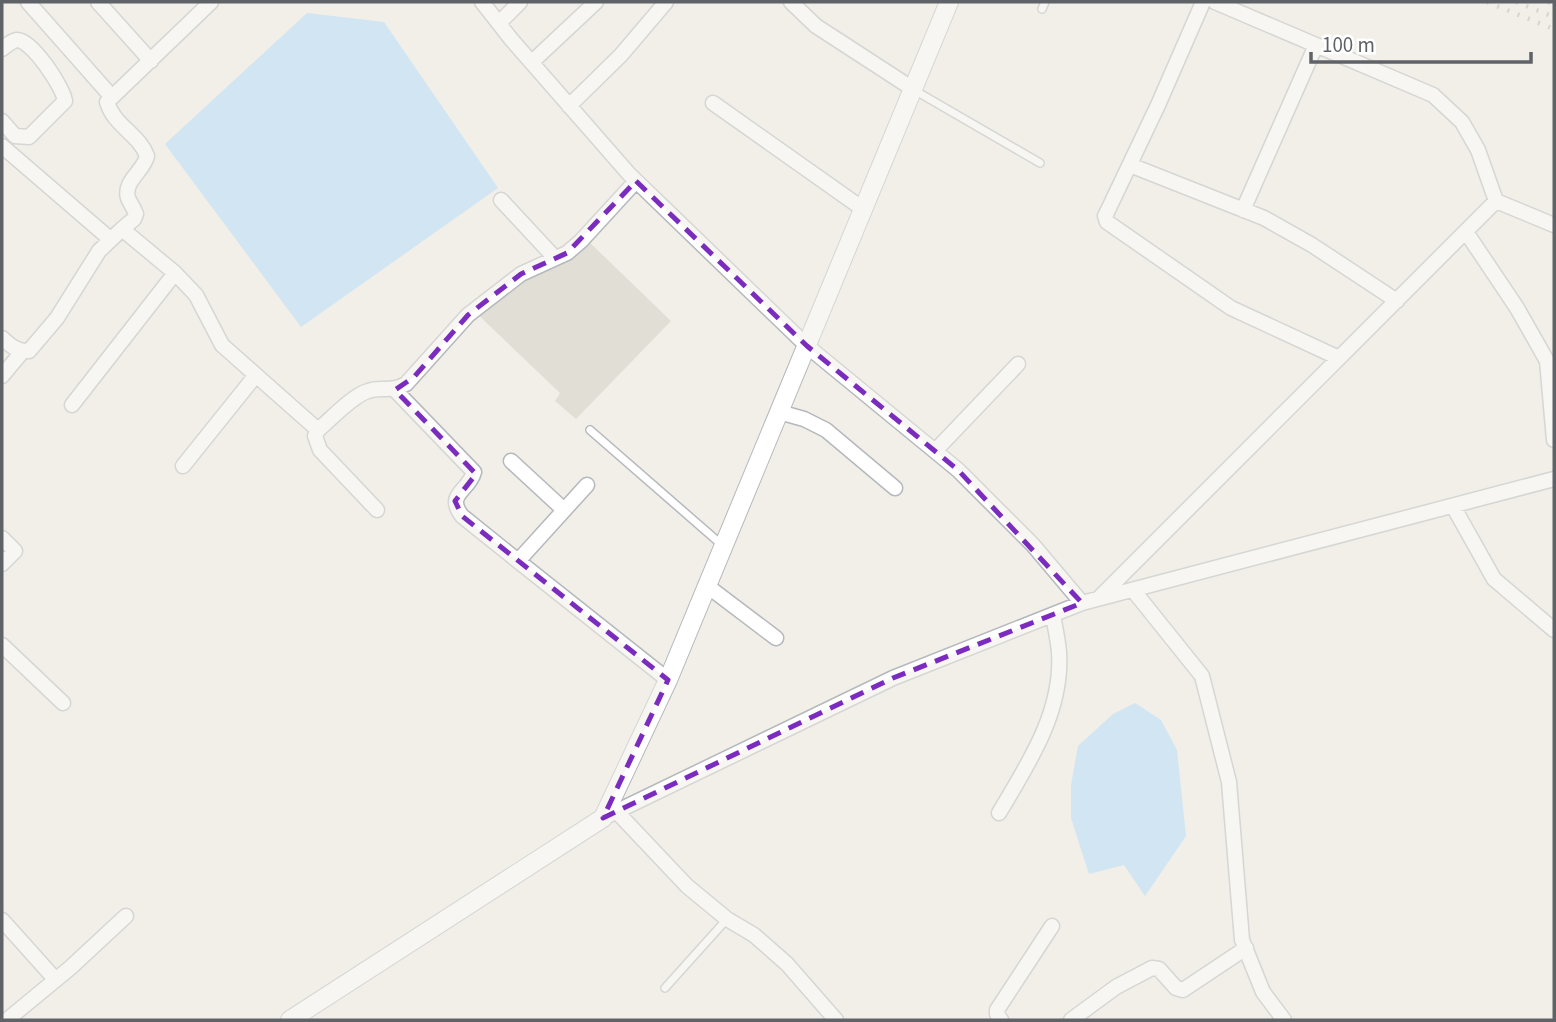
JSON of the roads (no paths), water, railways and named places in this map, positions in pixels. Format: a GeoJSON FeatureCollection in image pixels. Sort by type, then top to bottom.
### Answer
{"type":"FeatureCollection","features":[{"type":"Feature","properties":{"kind":"street"},"geometry":{"type":"LineString","coordinates":[[28,2],[111,96]]}},
{"type":"Feature","properties":{"kind":"street"},"geometry":{"type":"LineString","coordinates":[[98,2],[151,61]]}},
{"type":"Feature","properties":{"kind":"street"},"geometry":{"type":"LineString","coordinates":[[2,376],[22,352],[29,351],[58,318],[99,251],[134,219],[136,214],[128,197],[128,188],[142,169],[147,156],[144,148],[113,117],[107,102],[211,2]]}},
{"type":"Feature","properties":{"kind":"street"},"geometry":{"type":"LineString","coordinates":[[482,2],[636,181],[807,346],[935,451],[999,509],[1034,545],[1082,603]]}},
{"type":"Feature","properties":{"kind":"street"},"geometry":{"type":"LineString","coordinates":[[499,23],[520,2]]}},
{"type":"Feature","properties":{"kind":"street"},"geometry":{"type":"LineString","coordinates":[[531,62],[596,2]]}},
{"type":"Feature","properties":{"kind":"street"},"geometry":{"type":"LineString","coordinates":[[569,106],[621,55],[666,2]]}},
{"type":"Feature","properties":{"kind":"street"},"geometry":{"type":"LineString","coordinates":[[791,2],[816,26],[913,89]]}},
{"type":"Feature","properties":{"kind":"street"},"geometry":{"type":"LineString","coordinates":[[610,815],[949,2]]}},
{"type":"Feature","properties":{"kind":"street"},"geometry":{"type":"LineString","coordinates":[[1203,2],[1105,216],[1107,222],[1231,308],[1339,358]]}},
{"type":"Feature","properties":{"kind":"street"},"geometry":{"type":"LineString","coordinates":[[1215,2],[1433,95],[1462,121],[1478,150],[1496,201],[1554,225]]}},
{"type":"Feature","properties":{"kind":"street"},"geometry":{"type":"LineString","coordinates":[[2,48],[14,40],[20,40],[33,49],[64,92],[65,101],[29,137],[15,136],[2,121]]}},
{"type":"Feature","properties":{"kind":"street"},"geometry":{"type":"LineString","coordinates":[[1242,210],[1316,45]]}},
{"type":"Feature","properties":{"kind":"street"},"geometry":{"type":"LineString","coordinates":[[713,103],[863,209]]}},
{"type":"Feature","properties":{"kind":"street"},"geometry":{"type":"LineString","coordinates":[[2,146],[110,239]]}},
{"type":"Feature","properties":{"kind":"street"},"geometry":{"type":"LineString","coordinates":[[1130,165],[1264,218],[1312,245],[1396,300]]}},
{"type":"Feature","properties":{"kind":"street"},"geometry":{"type":"LineString","coordinates":[[377,510],[320,450],[315,436],[318,430],[369,390],[395,390],[414,377],[468,315],[521,274],[555,258],[581,241],[636,181]]}},
{"type":"Feature","properties":{"kind":"street"},"geometry":{"type":"LineString","coordinates":[[501,200],[555,258]]}},
{"type":"Feature","properties":{"kind":"street"},"geometry":{"type":"LineString","coordinates":[[1098,599],[1496,201]]}},
{"type":"Feature","properties":{"kind":"street"},"geometry":{"type":"LineString","coordinates":[[122,229],[175,273],[196,295],[222,345],[318,430]]}},
{"type":"Feature","properties":{"kind":"street"},"geometry":{"type":"LineString","coordinates":[[1466,232],[1517,308],[1547,361],[1554,440]]}},
{"type":"Feature","properties":{"kind":"street"},"geometry":{"type":"LineString","coordinates":[[72,405],[175,273]]}},
{"type":"Feature","properties":{"kind":"street"},"geometry":{"type":"LineString","coordinates":[[2,338],[22,352]]}},
{"type":"Feature","properties":{"kind":"street"},"geometry":{"type":"LineString","coordinates":[[935,451],[1018,365]]}},
{"type":"Feature","properties":{"kind":"street"},"geometry":{"type":"LineString","coordinates":[[183,466],[256,375]]}},
{"type":"Feature","properties":{"kind":"street"},"geometry":{"type":"LineString","coordinates":[[395,390],[474,472],[455,501],[462,516],[668,680]]}},
{"type":"Feature","properties":{"kind":"street"},"geometry":{"type":"LineString","coordinates":[[779,412],[804,419],[826,430],[895,488]]}},
{"type":"Feature","properties":{"kind":"street"},"geometry":{"type":"LineString","coordinates":[[511,460],[564,510]]}},
{"type":"Feature","properties":{"kind":"street"},"geometry":{"type":"LineString","coordinates":[[290,1020],[610,815],[893,678],[1082,603],[1554,479]]}},
{"type":"Feature","properties":{"kind":"street"},"geometry":{"type":"LineString","coordinates":[[518,561],[587,485]]}},
{"type":"Feature","properties":{"kind":"street"},"geometry":{"type":"LineString","coordinates":[[1453,506],[1494,579],[1554,630]]}},
{"type":"Feature","properties":{"kind":"street"},"geometry":{"type":"LineString","coordinates":[[2,538],[15,551],[2,564]]}},
{"type":"Feature","properties":{"kind":"street"},"geometry":{"type":"LineString","coordinates":[[706,585],[776,638]]}},
{"type":"Feature","properties":{"kind":"street"},"geometry":{"type":"LineString","coordinates":[[1133,590],[1202,676],[1229,782],[1242,940],[1263,992],[1284,1020]]}},
{"type":"Feature","properties":{"kind":"street"},"geometry":{"type":"LineString","coordinates":[[999,813],[1039,743],[1054,700],[1059,654],[1053,615]]}},
{"type":"Feature","properties":{"kind":"street"},"geometry":{"type":"LineString","coordinates":[[2,645],[63,702]]}},
{"type":"Feature","properties":{"kind":"street"},"geometry":{"type":"LineString","coordinates":[[610,815],[679,879],[727,919],[754,935],[787,964],[836,1020]]}},
{"type":"Feature","properties":{"kind":"street"},"geometry":{"type":"LineString","coordinates":[[7,1020],[70,968],[126,916]]}},
{"type":"Feature","properties":{"kind":"street"},"geometry":{"type":"LineString","coordinates":[[2,920],[55,979]]}},
{"type":"Feature","properties":{"kind":"street"},"geometry":{"type":"LineString","coordinates":[[1001,1020],[997,1010],[1052,926]]}},
{"type":"Feature","properties":{"kind":"street"},"geometry":{"type":"LineString","coordinates":[[1071,1020],[1116,987],[1152,968],[1161,970],[1176,988],[1183,990],[1246,948]]}},
{"type":"Feature","properties":{"kind":"lane"},"geometry":{"type":"LineString","coordinates":[[913,89],[1041,163]]}},
{"type":"Feature","properties":{"kind":"lane"},"geometry":{"type":"LineString","coordinates":[[590,430],[723,546]]}},
{"type":"Feature","properties":{"kind":"lane"},"geometry":{"type":"LineString","coordinates":[[665,988],[727,919]]}},
{"type":"Feature","properties":{"kind":"water"},"geometry":{"type":"Polygon","coordinates":[[[307,13],[384,22],[498,188],[301,327],[165,144],[307,13]]]}},
{"type":"Feature","properties":{"kind":"water"},"geometry":{"type":"Polygon","coordinates":[[[1135,703],[1161,720],[1177,750],[1186,836],[1145,896],[1124,865],[1089,874],[1071,818],[1071,785],[1078,746],[1113,714],[1135,703]]]}},
{"type":"Feature","properties":{"kind":"railway"},"geometry":{"type":"LineString","coordinates":[[1487,2],[1554,29]]}},
{"type":"Feature","properties":{"kind":"railway"},"geometry":{"type":"LineString","coordinates":[[1516,2],[1554,17]]}},
{"type":"Feature","properties":{"kind":"railway"},"geometry":{"type":"LineString","coordinates":[[1548,2],[1554,4]]}}]}
